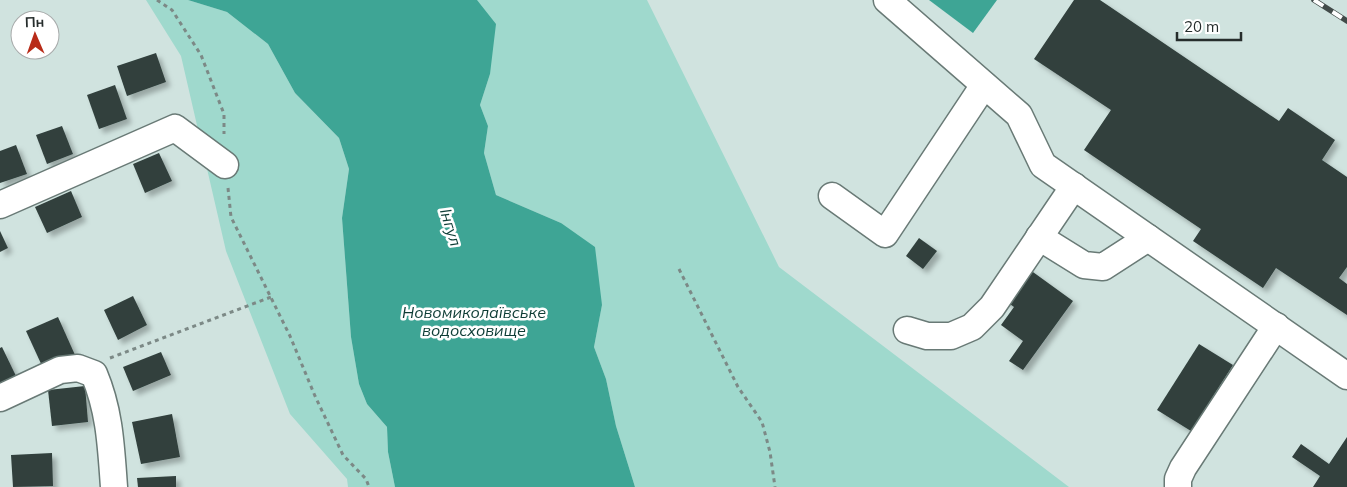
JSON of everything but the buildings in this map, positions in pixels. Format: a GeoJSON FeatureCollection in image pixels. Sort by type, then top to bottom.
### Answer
{"type":"FeatureCollection","features":[{"type":"Feature","properties":{"kind":"street"},"geometry":{"type":"LineString","coordinates":[[887,0],[1018,115],[1043,165],[1347,376]]}},
{"type":"Feature","properties":{"kind":"street"},"geometry":{"type":"LineString","coordinates":[[832,196],[885,234],[984,85]]}},
{"type":"Feature","properties":{"kind":"street"},"geometry":{"type":"LineString","coordinates":[[0,205],[175,128],[225,165]]}},
{"type":"Feature","properties":{"kind":"street"},"geometry":{"type":"LineString","coordinates":[[907,330],[927,336],[951,336],[972,327],[992,307],[1074,186]]}},
{"type":"Feature","properties":{"kind":"street"},"geometry":{"type":"LineString","coordinates":[[1039,237],[1084,265],[1103,267],[1148,238]]}},
{"type":"Feature","properties":{"kind":"street"},"geometry":{"type":"LineString","coordinates":[[1178,487],[1178,479],[1183,468],[1276,326]]}},
{"type":"Feature","properties":{"kind":"street"},"geometry":{"type":"LineString","coordinates":[[0,398],[60,370],[78,368],[94,374],[105,399],[110,426],[114,487]]}},
{"type":"Feature","properties":{"kind":"path"},"geometry":{"type":"LineString","coordinates":[[157,0],[172,10],[201,55],[224,114],[225,165],[230,217],[271,297],[343,455],[366,479],[369,487]]}},
{"type":"Feature","properties":{"kind":"path"},"geometry":{"type":"LineString","coordinates":[[679,269],[738,387],[762,422],[770,452],[775,487]]}},
{"type":"Feature","properties":{"kind":"path"},"geometry":{"type":"LineString","coordinates":[[94,374],[112,356],[271,297]]}},
{"type":"Feature","properties":{"kind":"shaded area"},"geometry":{"type":"Polygon","coordinates":[[[146,0],[188,0],[227,12],[268,44],[295,93],[339,138],[349,169],[342,218],[351,337],[359,384],[367,404],[387,427],[388,452],[395,487],[348,487],[347,479],[290,414],[226,251],[181,56],[146,0]]]}},
{"type":"Feature","properties":{"kind":"shaded area"},"geometry":{"type":"Polygon","coordinates":[[[477,0],[647,0],[779,267],[1069,487],[635,487],[616,426],[606,379],[594,347],[602,305],[561,223],[496,195],[484,153],[488,126],[480,105],[490,74],[477,0]]]}},
{"type":"Feature","properties":{"kind":"water","name":"Новомиколаївське водосховище"},"geometry":{"type":"Polygon","coordinates":[[[188,0],[477,0],[496,24],[490,74],[480,105],[488,126],[484,153],[496,195],[561,223],[595,247],[602,305],[594,347],[606,379],[616,426],[635,487],[395,487],[388,452],[387,427],[367,404],[359,384],[351,337],[342,218],[349,169],[339,138],[295,93],[268,44],[227,12],[188,0]]]}},
{"type":"Feature","properties":{"kind":"water"},"geometry":{"type":"Polygon","coordinates":[[[929,0],[997,0],[973,33],[929,0]]]}},
{"type":"Feature","properties":{"kind":"railway"},"geometry":{"type":"LineString","coordinates":[[1314,0],[1347,21]]}},
{"type":"Feature","properties":{"kind":"water label","name":"Інгул"},"geometry":{"type":"Point","coordinates":[451,227]}}]}
